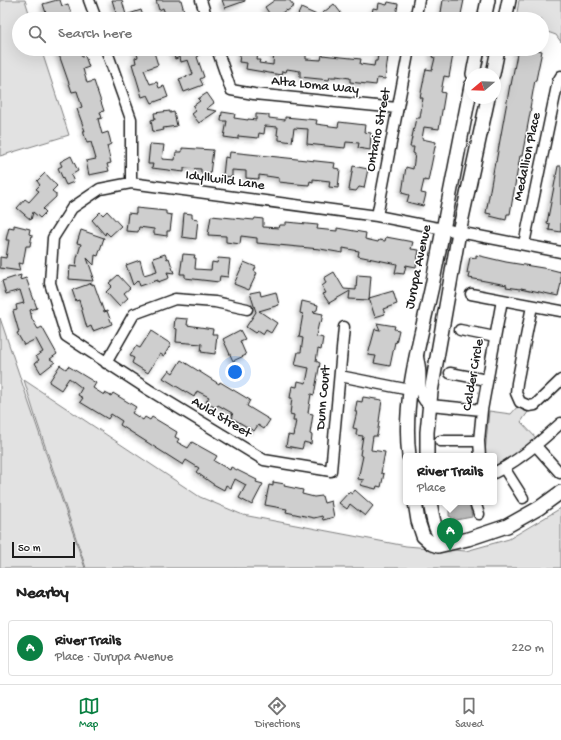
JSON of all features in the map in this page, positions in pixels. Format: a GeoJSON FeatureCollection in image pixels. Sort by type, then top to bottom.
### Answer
{"type":"FeatureCollection","features":[{"type":"Feature","properties":{"kind":"main road"},"geometry":{"type":"LineString","coordinates":[[485,12],[488,0]]}},
{"type":"Feature","properties":{"kind":"main road"},"geometry":{"type":"LineString","coordinates":[[506,12],[509,0]]}},
{"type":"Feature","properties":{"kind":"main road"},"geometry":{"type":"LineString","coordinates":[[474,68],[477,56]]}},
{"type":"Feature","properties":{"kind":"main road"},"geometry":{"type":"LineString","coordinates":[[494,68],[497,56]]}},
{"type":"Feature","properties":{"kind":"main road","name":"Jurupa Avenue"},"geometry":{"type":"LineString","coordinates":[[409,453],[407,439],[410,390],[467,104]]}},
{"type":"Feature","properties":{"kind":"main road"},"geometry":{"type":"LineString","coordinates":[[428,453],[427,432],[430,405],[459,232],[487,104]]}},
{"type":"Feature","properties":{"kind":"main road"},"geometry":{"type":"LineString","coordinates":[[415,505],[418,521],[423,536],[432,544],[438,546],[468,539],[507,526],[539,508],[561,492]]}},
{"type":"Feature","properties":{"kind":"main road"},"geometry":{"type":"LineString","coordinates":[[431,505],[437,532],[441,538],[450,543]]}},
{"type":"Feature","properties":{"kind":"street"},"geometry":{"type":"LineString","coordinates":[[89,0],[93,12]]}},
{"type":"Feature","properties":{"kind":"street"},"geometry":{"type":"LineString","coordinates":[[201,0],[205,12]]}},
{"type":"Feature","properties":{"kind":"street"},"geometry":{"type":"LineString","coordinates":[[416,12],[419,0]]}},
{"type":"Feature","properties":{"kind":"street"},"geometry":{"type":"LineString","coordinates":[[108,56],[131,119],[131,183]]}},
{"type":"Feature","properties":{"kind":"street","name":"Alta Loma Way"},"geometry":{"type":"LineString","coordinates":[[219,56],[231,90],[254,94],[397,108]]}},
{"type":"Feature","properties":{"kind":"street","name":"Ontario Street"},"geometry":{"type":"LineString","coordinates":[[377,216],[408,56]]}},
{"type":"Feature","properties":{"kind":"street","name":"Medallion Place"},"geometry":{"type":"LineString","coordinates":[[524,244],[558,81],[561,76]]}},
{"type":"Feature","properties":{"kind":"street","name":"Idyllwild Lane"},"geometry":{"type":"LineString","coordinates":[[106,363],[66,336],[50,283],[53,238],[72,208],[100,189],[131,183],[377,216],[561,252]]}},
{"type":"Feature","properties":{"kind":"street"},"geometry":{"type":"LineString","coordinates":[[471,294],[561,311]]}},
{"type":"Feature","properties":{"kind":"street"},"geometry":{"type":"LineString","coordinates":[[106,363],[134,314],[175,299],[214,302],[247,309]]}},
{"type":"Feature","properties":{"kind":"street","name":"Calder Circle"},"geometry":{"type":"LineString","coordinates":[[480,453],[479,441],[482,410],[502,300]]}},
{"type":"Feature","properties":{"kind":"street"},"geometry":{"type":"LineString","coordinates":[[532,306],[517,383],[516,392],[520,402],[528,406],[535,405],[561,380]]}},
{"type":"Feature","properties":{"kind":"street","name":"Dunn Court"},"geometry":{"type":"LineString","coordinates":[[331,472],[344,327]]}},
{"type":"Feature","properties":{"kind":"street"},"geometry":{"type":"LineString","coordinates":[[460,330],[495,337]]}},
{"type":"Feature","properties":{"kind":"street"},"geometry":{"type":"LineString","coordinates":[[417,355],[420,369],[421,394],[425,403],[430,405],[482,410]]}},
{"type":"Feature","properties":{"kind":"street","name":"Auld Street"},"geometry":{"type":"LineString","coordinates":[[106,363],[264,460],[331,472]]}},
{"type":"Feature","properties":{"kind":"street"},"geometry":{"type":"LineString","coordinates":[[450,373],[488,380]]}},
{"type":"Feature","properties":{"kind":"street"},"geometry":{"type":"LineString","coordinates":[[340,376],[410,390]]}},
{"type":"Feature","properties":{"kind":"street"},"geometry":{"type":"LineString","coordinates":[[497,472],[536,446],[561,423]]}},
{"type":"Feature","properties":{"kind":"street"},"geometry":{"type":"LineString","coordinates":[[440,441],[479,441]]}},
{"type":"Feature","properties":{"kind":"street"},"geometry":{"type":"LineString","coordinates":[[536,446],[560,473]]}},
{"type":"Feature","properties":{"kind":"street"},"geometry":{"type":"LineString","coordinates":[[504,468],[523,498]]}},
{"type":"Feature","properties":{"kind":"street"},"geometry":{"type":"LineString","coordinates":[[476,505],[479,514]]}},
{"type":"Feature","properties":{"kind":"shaded area"},"geometry":{"type":"Polygon","coordinates":[[[0,0],[25,0],[29,12],[12,12],[12,56],[43,56],[69,135],[0,156],[0,0]]]}},
{"type":"Feature","properties":{"kind":"shaded area"},"geometry":{"type":"Polygon","coordinates":[[[519,0],[561,0],[561,42],[556,35],[549,32],[549,12],[517,12],[519,0]]]}},
{"type":"Feature","properties":{"kind":"shaded area"},"geometry":{"type":"Polygon","coordinates":[[[0,318],[85,568],[0,568],[0,318]]]}},
{"type":"Feature","properties":{"kind":"shaded area"},"geometry":{"type":"Polygon","coordinates":[[[24,380],[200,497],[243,515],[406,546],[466,551],[509,539],[561,508],[561,568],[86,568],[24,380]]]}},
{"type":"Feature","properties":{"kind":"shaded area"},"geometry":{"type":"Polygon","coordinates":[[[518,406],[522,410],[528,412],[521,422],[538,440],[514,457],[497,466],[497,453],[485,453],[489,411],[511,414],[518,406]]]}},
{"type":"Feature","properties":{"kind":"shaded area"},"geometry":{"type":"Polygon","coordinates":[[[449,505],[470,505],[472,517],[456,520],[449,516],[449,505]]]}},
{"type":"Feature","properties":{"kind":"building"},"geometry":{"type":"Polygon","coordinates":[[[60,0],[62,6],[68,4],[71,12],[46,12],[43,4],[60,0]]]}},
{"type":"Feature","properties":{"kind":"building"},"geometry":{"type":"Polygon","coordinates":[[[112,0],[122,0],[125,12],[116,12],[112,0]]]}},
{"type":"Feature","properties":{"kind":"building"},"geometry":{"type":"Polygon","coordinates":[[[156,0],[181,0],[184,11],[164,12],[163,8],[159,10],[156,0]]]}},
{"type":"Feature","properties":{"kind":"building"},"geometry":{"type":"Polygon","coordinates":[[[222,0],[245,0],[245,1],[225,8],[222,0]]]}},
{"type":"Feature","properties":{"kind":"building"},"geometry":{"type":"Polygon","coordinates":[[[275,0],[289,0],[294,6],[283,12],[268,12],[265,7],[275,0]]]}},
{"type":"Feature","properties":{"kind":"building"},"geometry":{"type":"Polygon","coordinates":[[[443,0],[464,0],[461,12],[441,12],[443,0]]]}},
{"type":"Feature","properties":{"kind":"building"},"geometry":{"type":"Polygon","coordinates":[[[388,2],[398,4],[397,12],[372,12],[373,8],[378,9],[379,3],[387,5],[388,2]]]}},
{"type":"Feature","properties":{"kind":"building"},"geometry":{"type":"Polygon","coordinates":[[[334,4],[340,12],[324,12],[334,4]]]}},
{"type":"Feature","properties":{"kind":"building"},"geometry":{"type":"Polygon","coordinates":[[[301,8],[310,12],[299,12],[301,8]]]}},
{"type":"Feature","properties":{"kind":"building"},"geometry":{"type":"Polygon","coordinates":[[[59,56],[85,56],[89,67],[83,69],[87,83],[94,81],[104,111],[100,112],[102,118],[98,119],[102,134],[108,132],[110,139],[111,144],[107,146],[111,163],[107,164],[109,171],[89,175],[86,161],[96,159],[91,142],[87,143],[83,131],[85,131],[77,109],[82,107],[77,91],[72,92],[59,56]]]}},
{"type":"Feature","properties":{"kind":"building"},"geometry":{"type":"Polygon","coordinates":[[[155,56],[158,65],[144,70],[150,84],[157,82],[159,88],[164,86],[168,97],[152,103],[148,95],[142,97],[132,64],[136,63],[135,58],[155,56]]]}},
{"type":"Feature","properties":{"kind":"building"},"geometry":{"type":"Polygon","coordinates":[[[174,56],[199,56],[197,57],[204,77],[200,79],[203,85],[184,92],[179,79],[193,74],[188,60],[181,62],[180,57],[175,59],[174,56]]]}},
{"type":"Feature","properties":{"kind":"building"},"geometry":{"type":"Polygon","coordinates":[[[240,56],[258,56],[257,60],[260,60],[259,63],[273,65],[274,56],[306,56],[306,59],[321,60],[322,56],[332,56],[361,59],[360,64],[374,66],[378,56],[388,56],[385,79],[377,78],[376,85],[350,82],[350,78],[336,76],[330,77],[329,80],[300,77],[300,71],[287,69],[286,72],[282,71],[281,75],[246,69],[247,63],[239,62],[240,56]]]}},
{"type":"Feature","properties":{"kind":"building"},"geometry":{"type":"Polygon","coordinates":[[[453,56],[449,77],[444,76],[441,92],[445,93],[439,129],[424,127],[422,139],[436,142],[428,181],[424,180],[421,193],[426,194],[423,206],[407,202],[409,195],[402,193],[406,167],[413,169],[415,154],[413,153],[414,147],[410,147],[416,118],[420,118],[423,98],[420,98],[426,69],[432,70],[435,58],[432,57],[453,56]]]}},
{"type":"Feature","properties":{"kind":"building"},"geometry":{"type":"Polygon","coordinates":[[[517,56],[541,56],[535,80],[522,156],[520,156],[510,214],[507,214],[506,220],[490,216],[491,214],[486,213],[517,56]]]}},
{"type":"Feature","properties":{"kind":"building"},"geometry":{"type":"Polygon","coordinates":[[[207,93],[214,103],[206,109],[217,111],[199,123],[192,114],[196,111],[193,106],[200,101],[198,99],[207,93]]]}},
{"type":"Feature","properties":{"kind":"building"},"geometry":{"type":"Polygon","coordinates":[[[170,111],[170,113],[174,112],[177,126],[163,128],[164,130],[153,132],[151,120],[155,119],[154,113],[170,111]]]}},
{"type":"Feature","properties":{"kind":"building"},"geometry":{"type":"Polygon","coordinates":[[[222,112],[235,114],[234,118],[248,120],[256,120],[256,114],[269,115],[269,118],[285,120],[285,117],[317,120],[316,124],[338,127],[339,122],[365,125],[364,132],[371,133],[370,150],[358,148],[359,143],[346,142],[345,148],[307,144],[308,129],[294,128],[292,142],[279,140],[279,136],[277,135],[278,127],[265,126],[264,134],[259,133],[258,138],[238,136],[238,139],[224,137],[227,121],[221,121],[222,112]]]}},
{"type":"Feature","properties":{"kind":"building"},"geometry":{"type":"Polygon","coordinates":[[[150,144],[164,145],[162,159],[175,160],[176,152],[182,152],[182,148],[213,150],[210,174],[201,173],[201,169],[184,168],[184,172],[152,168],[153,164],[148,164],[150,144]]]}},
{"type":"Feature","properties":{"kind":"building"},"geometry":{"type":"Polygon","coordinates":[[[230,152],[335,163],[334,168],[340,169],[338,188],[329,187],[330,181],[313,179],[313,182],[310,181],[309,185],[279,182],[279,178],[259,175],[259,179],[246,178],[246,171],[232,170],[232,177],[223,176],[225,157],[229,158],[230,152]]]}},
{"type":"Feature","properties":{"kind":"building"},"geometry":{"type":"Polygon","coordinates":[[[71,156],[78,171],[71,175],[74,182],[66,185],[58,168],[62,166],[60,162],[71,156]]]}},
{"type":"Feature","properties":{"kind":"building"},"geometry":{"type":"Polygon","coordinates":[[[353,166],[368,169],[364,188],[359,187],[356,191],[349,190],[353,166]]]}},
{"type":"Feature","properties":{"kind":"building"},"geometry":{"type":"Polygon","coordinates":[[[558,166],[561,166],[561,232],[549,230],[550,224],[547,223],[558,166]]]}},
{"type":"Feature","properties":{"kind":"building"},"geometry":{"type":"Polygon","coordinates":[[[45,173],[57,186],[52,191],[56,194],[56,197],[43,209],[46,212],[40,218],[33,212],[31,220],[17,208],[25,199],[29,202],[39,191],[36,189],[40,185],[37,181],[45,173]]]}},
{"type":"Feature","properties":{"kind":"building"},"geometry":{"type":"Polygon","coordinates":[[[136,208],[166,211],[166,214],[172,215],[170,231],[167,231],[167,236],[154,234],[154,229],[139,227],[138,232],[126,231],[128,213],[136,214],[136,208]]]}},
{"type":"Feature","properties":{"kind":"building"},"geometry":{"type":"Polygon","coordinates":[[[107,211],[121,226],[110,236],[106,232],[105,235],[92,220],[100,212],[103,215],[107,211]]]}},
{"type":"Feature","properties":{"kind":"building"},"geometry":{"type":"Polygon","coordinates":[[[184,213],[192,214],[192,218],[198,219],[196,239],[182,237],[184,213]]]}},
{"type":"Feature","properties":{"kind":"building"},"geometry":{"type":"Polygon","coordinates":[[[211,216],[254,220],[255,218],[263,219],[263,227],[279,228],[280,225],[286,225],[286,222],[318,225],[317,229],[337,231],[337,228],[366,233],[365,239],[378,242],[379,240],[385,241],[386,237],[413,242],[411,249],[419,250],[416,267],[406,265],[404,274],[395,273],[397,264],[358,256],[359,251],[343,248],[343,253],[320,249],[257,243],[257,238],[241,236],[240,244],[226,242],[226,236],[208,235],[211,216]]]}},
{"type":"Feature","properties":{"kind":"building"},"geometry":{"type":"Polygon","coordinates":[[[14,225],[30,229],[29,234],[32,235],[30,246],[26,246],[23,264],[18,263],[20,271],[0,268],[0,257],[6,258],[9,240],[6,240],[9,227],[14,228],[14,225]]]}},
{"type":"Feature","properties":{"kind":"building"},"geometry":{"type":"Polygon","coordinates":[[[81,230],[104,238],[98,256],[95,255],[94,265],[87,258],[94,278],[91,275],[93,281],[69,279],[70,266],[76,267],[81,244],[77,243],[81,230]]]}},
{"type":"Feature","properties":{"kind":"building"},"geometry":{"type":"Polygon","coordinates":[[[165,254],[167,259],[169,258],[174,273],[167,272],[169,278],[140,286],[138,280],[133,285],[126,265],[140,260],[144,275],[157,271],[153,258],[165,254]]]}},
{"type":"Feature","properties":{"kind":"building"},"geometry":{"type":"Polygon","coordinates":[[[183,254],[195,255],[195,269],[211,270],[212,262],[217,263],[218,258],[230,259],[228,277],[220,276],[219,282],[185,278],[185,274],[180,274],[183,254]]]}},
{"type":"Feature","properties":{"kind":"building"},"geometry":{"type":"Polygon","coordinates":[[[476,255],[561,272],[561,283],[558,296],[521,288],[506,287],[507,285],[469,278],[470,273],[467,273],[470,257],[476,258],[476,255]]]}},
{"type":"Feature","properties":{"kind":"building"},"geometry":{"type":"Polygon","coordinates":[[[244,262],[256,267],[254,271],[257,273],[249,290],[234,284],[244,262]]]}},
{"type":"Feature","properties":{"kind":"building"},"geometry":{"type":"Polygon","coordinates":[[[334,272],[344,289],[356,290],[357,275],[371,276],[369,300],[349,299],[350,291],[329,303],[323,294],[326,293],[322,286],[326,283],[324,278],[334,272]]]}},
{"type":"Feature","properties":{"kind":"building"},"geometry":{"type":"Polygon","coordinates":[[[21,275],[20,280],[26,278],[37,308],[30,310],[32,319],[38,329],[42,327],[57,354],[50,359],[55,362],[41,373],[35,363],[39,360],[36,356],[43,352],[36,339],[24,345],[17,333],[19,332],[13,311],[17,310],[16,305],[24,303],[20,290],[6,294],[2,281],[21,275]]]}},
{"type":"Feature","properties":{"kind":"building"},"geometry":{"type":"Polygon","coordinates":[[[118,275],[130,288],[124,293],[128,298],[119,306],[106,292],[112,286],[109,283],[118,275]]]}},
{"type":"Feature","properties":{"kind":"building"},"geometry":{"type":"Polygon","coordinates":[[[92,283],[92,285],[94,284],[104,312],[107,311],[112,324],[93,331],[91,326],[87,328],[79,300],[76,301],[72,290],[92,283]]]}},
{"type":"Feature","properties":{"kind":"building"},"geometry":{"type":"Polygon","coordinates":[[[260,291],[261,296],[276,292],[279,305],[259,311],[277,323],[271,333],[266,330],[263,335],[257,331],[255,333],[246,327],[256,312],[250,293],[260,291]]]}},
{"type":"Feature","properties":{"kind":"building"},"geometry":{"type":"Polygon","coordinates":[[[393,291],[397,304],[383,309],[385,314],[375,317],[369,298],[393,291]]]}},
{"type":"Feature","properties":{"kind":"building"},"geometry":{"type":"Polygon","coordinates":[[[302,301],[318,305],[317,310],[313,312],[323,314],[321,323],[319,322],[316,336],[323,338],[321,350],[318,349],[316,361],[320,363],[314,395],[311,394],[308,413],[313,414],[310,434],[312,435],[311,444],[304,442],[302,449],[286,446],[288,435],[293,436],[296,421],[293,421],[294,415],[290,414],[292,386],[297,387],[298,381],[306,383],[309,368],[295,365],[298,352],[301,352],[303,338],[299,337],[303,314],[300,313],[302,301]]]}},
{"type":"Feature","properties":{"kind":"building"},"geometry":{"type":"Polygon","coordinates":[[[175,318],[188,319],[187,325],[213,329],[212,334],[217,334],[215,354],[201,352],[202,344],[176,342],[177,329],[174,328],[175,318]]]}},
{"type":"Feature","properties":{"kind":"building"},"geometry":{"type":"Polygon","coordinates":[[[377,323],[395,326],[394,329],[399,330],[390,366],[374,363],[376,356],[368,355],[375,329],[380,330],[377,323]]]}},
{"type":"Feature","properties":{"kind":"building"},"geometry":{"type":"Polygon","coordinates":[[[240,330],[245,339],[240,341],[246,355],[233,361],[223,339],[240,330]]]}},
{"type":"Feature","properties":{"kind":"building"},"geometry":{"type":"Polygon","coordinates":[[[151,331],[171,344],[164,356],[160,354],[148,373],[132,363],[134,358],[130,356],[136,346],[140,348],[151,331]]]}},
{"type":"Feature","properties":{"kind":"building"},"geometry":{"type":"Polygon","coordinates":[[[181,360],[219,384],[220,382],[250,400],[247,406],[270,420],[264,429],[258,425],[254,431],[232,418],[232,413],[218,405],[216,408],[206,402],[209,397],[197,391],[194,397],[163,378],[169,370],[173,373],[181,360]]]}},
{"type":"Feature","properties":{"kind":"building"},"geometry":{"type":"Polygon","coordinates":[[[60,365],[66,369],[68,366],[96,383],[93,388],[104,395],[105,393],[111,396],[113,393],[136,407],[132,413],[143,420],[145,417],[150,420],[152,417],[177,432],[175,437],[179,439],[177,442],[188,448],[192,442],[217,456],[214,461],[230,470],[231,467],[257,480],[256,482],[263,484],[252,505],[239,498],[246,485],[235,479],[231,488],[226,485],[224,490],[196,472],[199,468],[186,460],[183,465],[120,425],[122,421],[111,414],[108,419],[80,402],[83,398],[78,395],[82,388],[69,378],[61,390],[49,382],[60,365]]]}},
{"type":"Feature","properties":{"kind":"building"},"geometry":{"type":"Polygon","coordinates":[[[363,397],[382,400],[377,436],[373,436],[371,450],[385,452],[381,473],[384,474],[381,487],[377,486],[376,489],[360,485],[364,480],[358,479],[363,456],[360,455],[363,436],[356,435],[357,429],[353,428],[357,412],[355,412],[357,401],[362,402],[363,397]]]}},
{"type":"Feature","properties":{"kind":"building"},"geometry":{"type":"Polygon","coordinates":[[[273,482],[303,490],[302,494],[314,497],[322,496],[324,503],[331,501],[334,517],[323,520],[322,516],[314,518],[286,512],[287,509],[265,505],[269,485],[273,486],[273,482]]]}},
{"type":"Feature","properties":{"kind":"building"},"geometry":{"type":"Polygon","coordinates":[[[355,490],[373,506],[365,516],[350,504],[347,509],[339,503],[349,492],[352,494],[355,490]]]}},
{"type":"Feature","properties":{"kind":"place","name":"River Trails"},"geometry":{"type":"Point","coordinates":[450,551]}}]}
